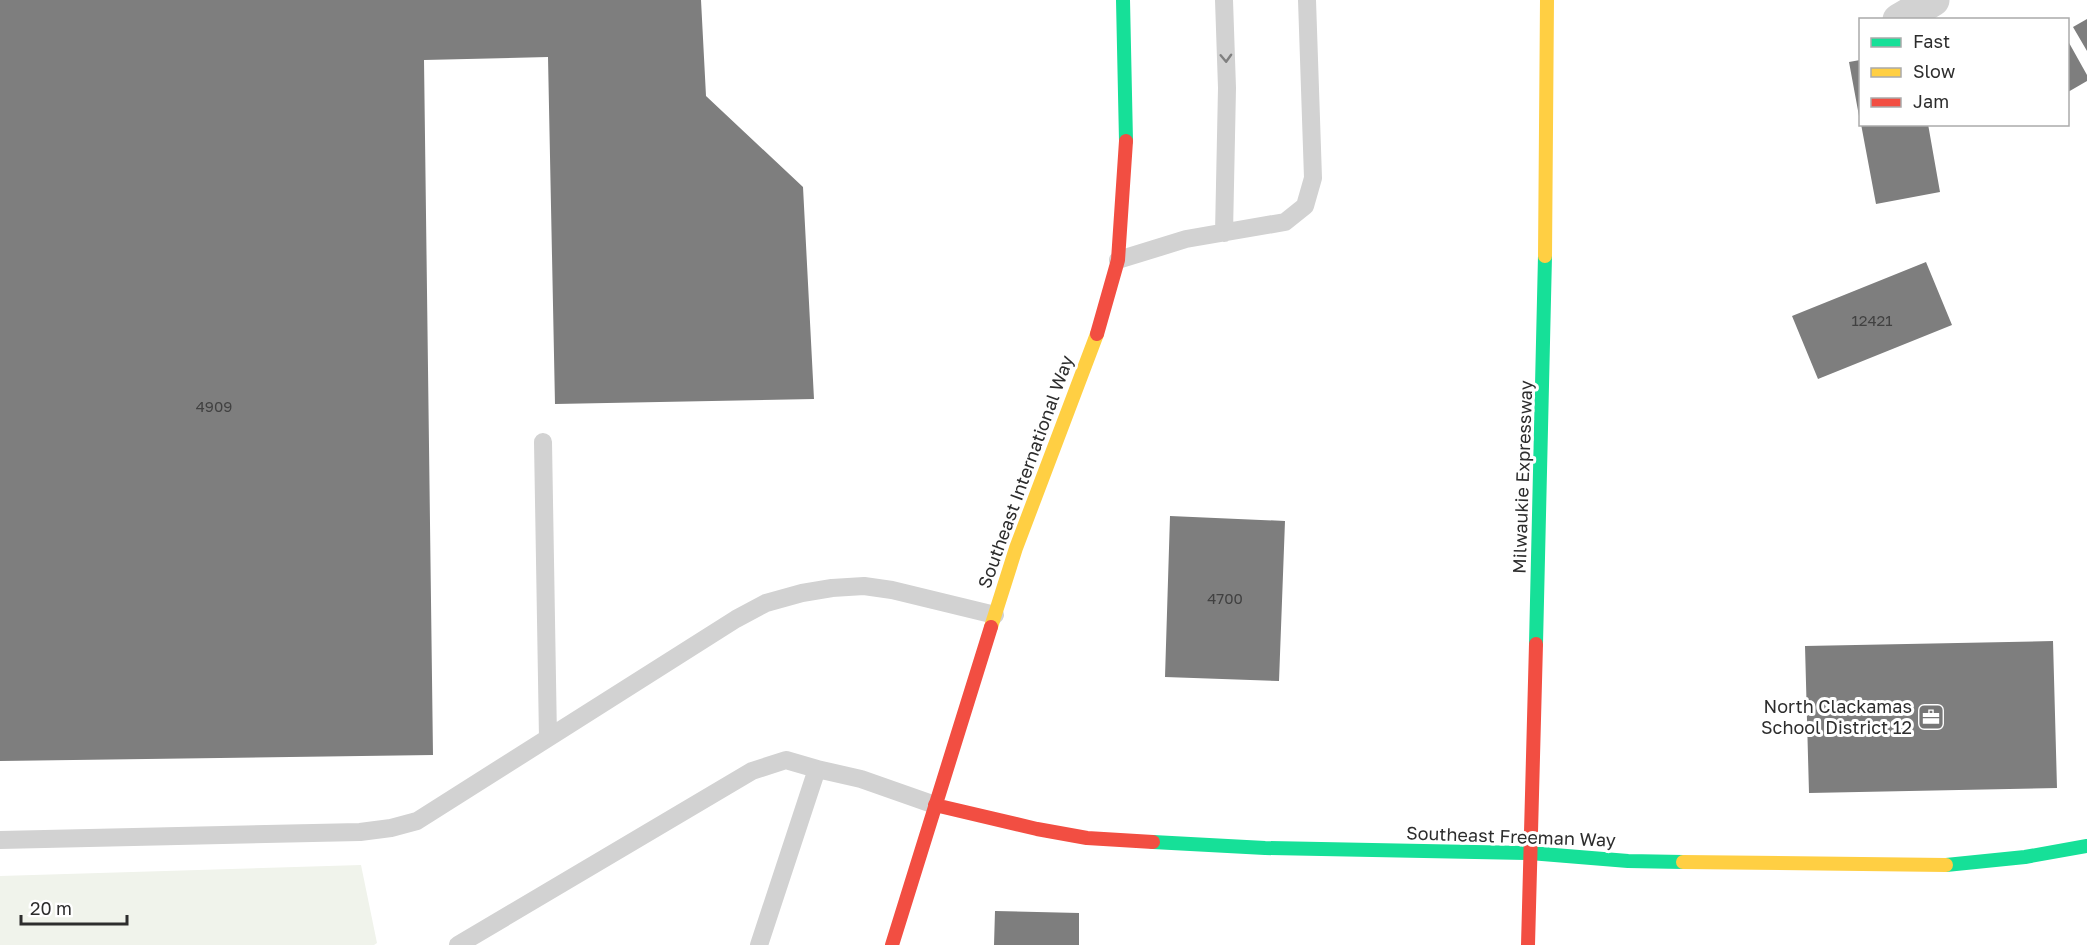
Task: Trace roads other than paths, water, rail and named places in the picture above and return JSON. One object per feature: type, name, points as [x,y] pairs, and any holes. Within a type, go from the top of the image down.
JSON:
[{"type":"main road","name":"Southeast International Way","points":[[892,945],[994,615],[1023,529],[1102,320],[1118,260],[1126,158],[1123,0]]},
{"type":"main road","name":"Milwaukie Expressway","points":[[1528,945],[1545,328],[1548,3]]},
{"type":"main road","name":"Southeast Freeman Way","points":[[935,805],[1037,829],[1087,838],[1265,848],[1530,853],[1628,861],[1959,865],[2087,846]]},
{"type":"street","points":[[1902,18],[1933,0]]},
{"type":"lane","points":[[1224,0],[1227,88],[1224,233]]},
{"type":"lane","points":[[1118,260],[1186,239],[1285,222],[1305,206],[1313,178],[1307,0]]},
{"type":"lane","points":[[543,442],[548,738]]},
{"type":"lane","points":[[0,840],[360,832],[391,828],[417,821],[736,619],[766,603],[812,591],[864,586],[892,590],[994,615]]},
{"type":"lane","points":[[458,945],[752,771],[786,760],[861,779],[935,805]]},
{"type":"lane","points":[[759,945],[817,769]]},
{"type":"place","name":"North Clackamas School District 12","points":[[1931,717]]}]
